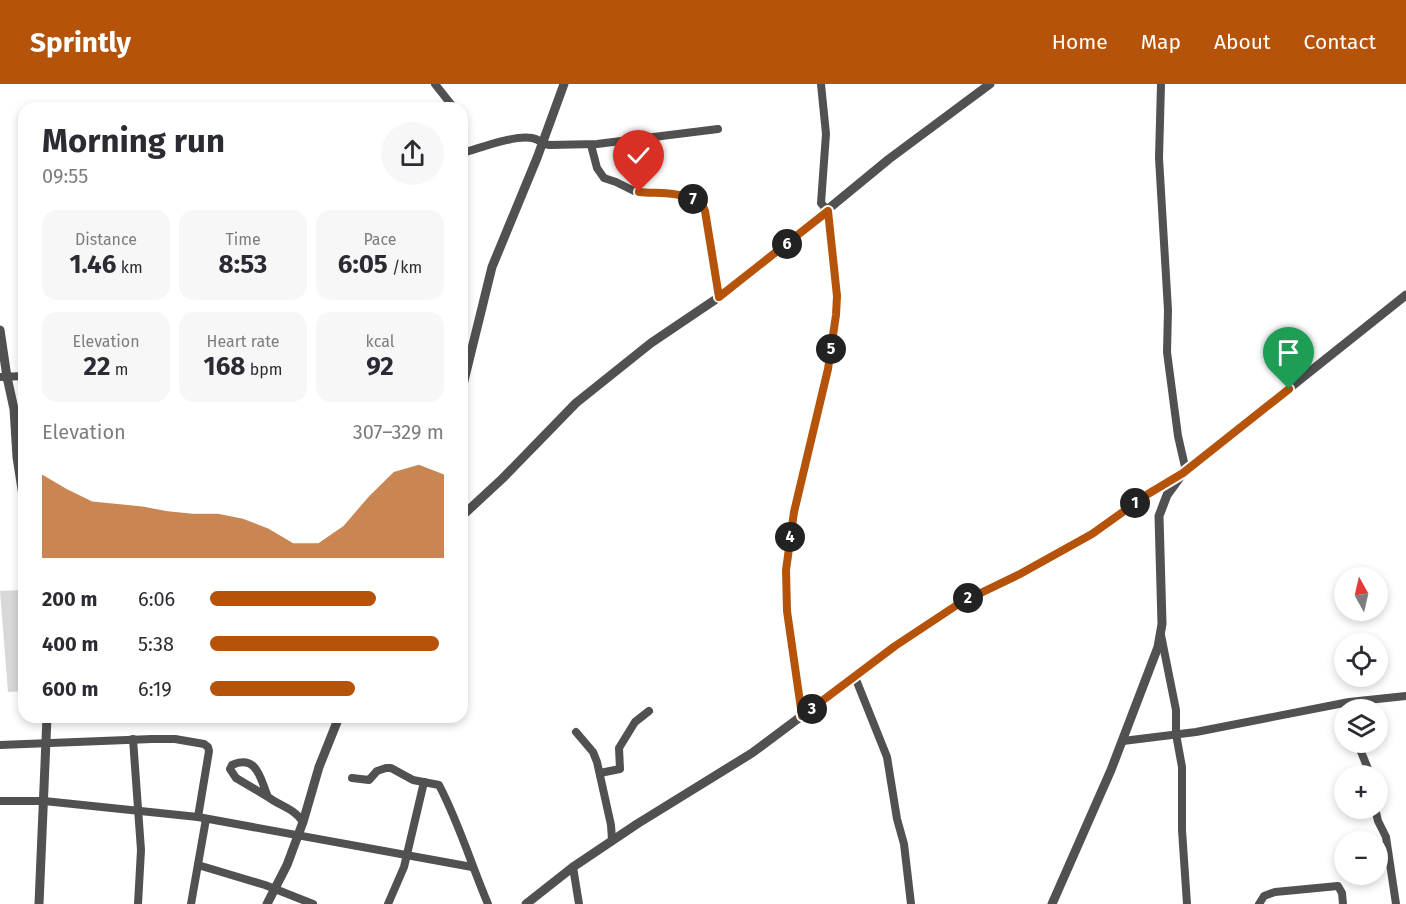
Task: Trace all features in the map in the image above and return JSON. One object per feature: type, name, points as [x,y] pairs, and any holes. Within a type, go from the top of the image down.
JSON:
[{"type":"street","points":[[435,84],[449,102]]},
{"type":"street","points":[[468,365],[492,267],[564,84]]},
{"type":"street","points":[[802,716],[787,611],[786,570],[794,512],[828,369],[837,296],[828,211],[821,203],[826,135],[821,84]]},
{"type":"street","points":[[468,510],[568,409],[640,351],[719,297],[828,211],[889,159],[990,84]]},
{"type":"street","points":[[1161,84],[1159,158],[1168,310],[1167,351],[1185,472],[1167,495],[1160,516],[1161,633],[1176,710],[1176,734],[1182,767],[1182,830],[1187,904]]},
{"type":"street","points":[[468,152],[523,138],[534,138],[542,144],[591,145],[718,129]]},
{"type":"street","points":[[591,145],[597,168],[604,178],[634,192],[666,193],[691,198],[702,204],[719,297]]},
{"type":"street","points":[[526,904],[612,840],[733,766],[895,646],[960,603],[1020,574],[1092,534],[1148,494],[1185,472],[1406,295]]},
{"type":"street","points":[[0,330],[3,377],[14,409],[18,463]]},
{"type":"street","points":[[3,377],[18,376]]},
{"type":"street","points":[[1052,904],[1080,846],[1149,673],[1161,633]]},
{"type":"street","points":[[855,677],[887,757],[897,819],[904,844],[911,904]]},
{"type":"street","points":[[1388,699],[1406,696]]},
{"type":"street","points":[[1122,741],[1196,732],[1334,709]]},
{"type":"street","points":[[600,773],[620,769],[620,748],[635,722],[649,711]]},
{"type":"street","points":[[39,904],[47,723]]},
{"type":"street","points":[[267,904],[287,865],[303,822],[319,767],[337,723]]},
{"type":"street","points":[[576,732],[593,752],[600,773],[612,840]]},
{"type":"street","points":[[0,745],[175,739],[204,744],[208,747],[198,865],[191,904]]},
{"type":"street","points":[[133,740],[141,850],[138,904]]},
{"type":"street","points":[[268,797],[259,771],[243,763],[232,765],[230,769],[236,778],[277,804],[292,810],[303,822]]},
{"type":"street","points":[[352,778],[369,780],[377,771],[391,768],[407,778],[436,783],[467,847],[472,867],[488,904]]},
{"type":"street","points":[[388,904],[407,855],[424,782]]},
{"type":"street","points":[[0,801],[44,801],[202,818],[472,867]]},
{"type":"street","points":[[1378,819],[1386,837],[1396,904]]},
{"type":"street","points":[[198,865],[313,904]]},
{"type":"street","points":[[573,867],[579,904]]},
{"type":"street","points":[[1259,904],[1264,896],[1275,892],[1338,886],[1342,893],[1343,904]]},
{"type":"shaded area","points":[[18,590],[18,691],[8,692],[0,591]]},
{"type":"route","points":[[639,192],[666,193],[691,198],[702,204],[719,297],[828,211],[837,296],[836,315],[828,369],[794,512],[786,570],[787,611],[802,716],[895,646],[960,603],[1020,574],[1108,524],[1160,485],[1183,473],[1289,389]]}]
